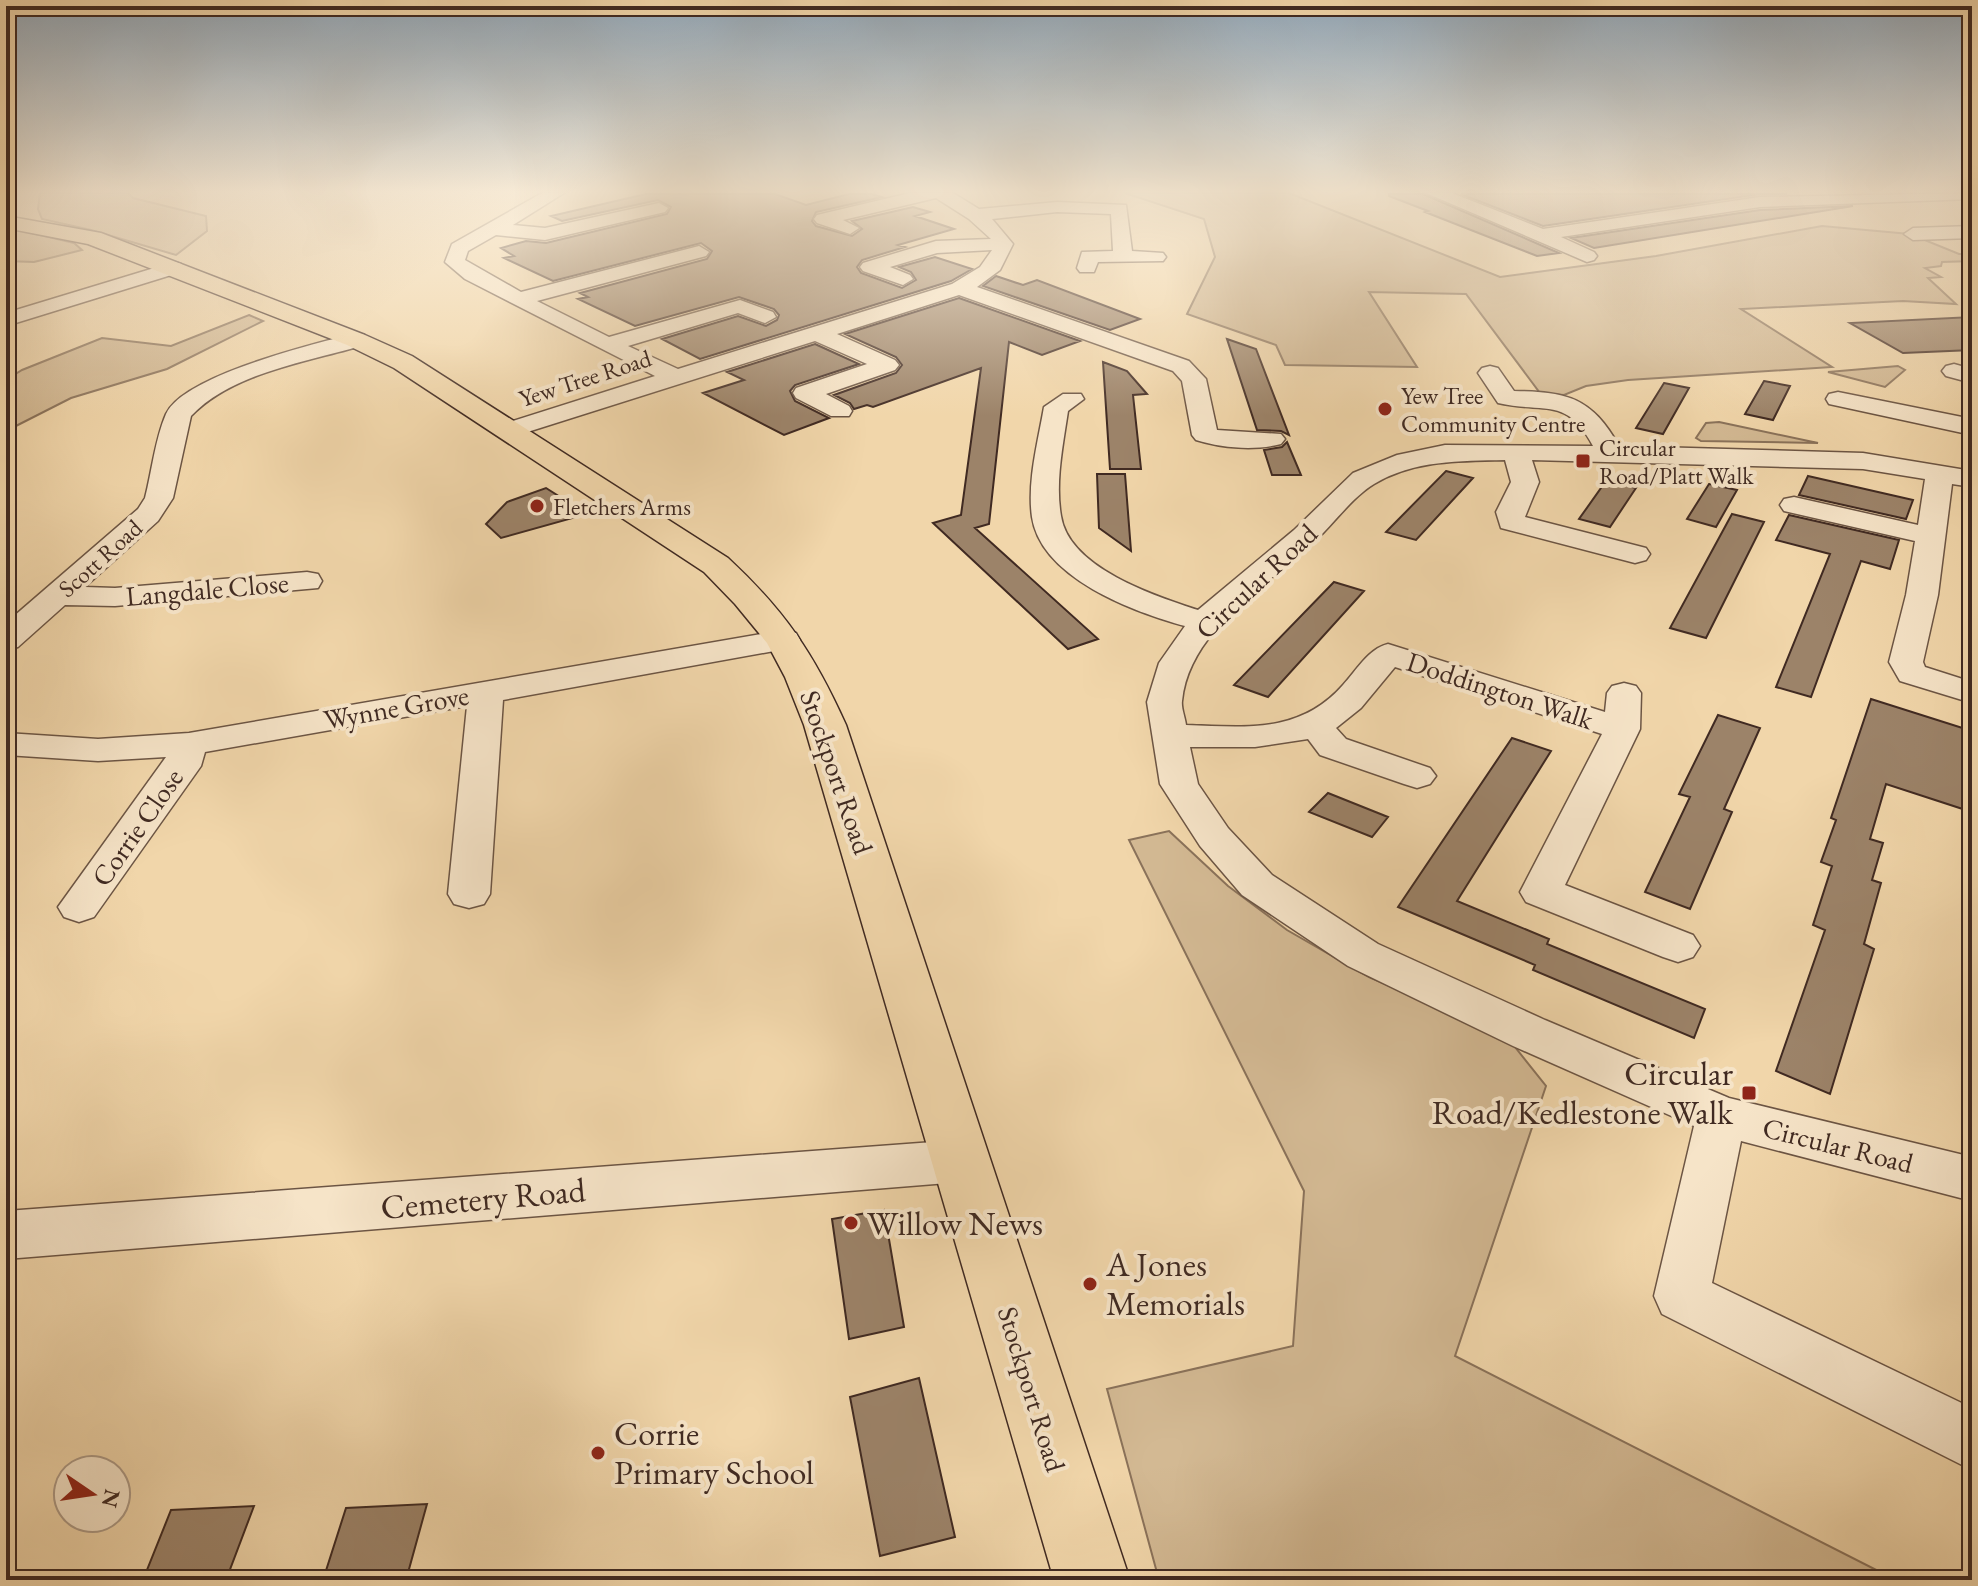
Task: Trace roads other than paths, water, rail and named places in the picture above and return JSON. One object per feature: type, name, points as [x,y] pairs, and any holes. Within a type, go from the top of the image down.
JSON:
[{"type":"highway","name":"Stockport Road","points":[[174,268],[356,340],[403,362],[716,565],[748,596],[784,640],[805,677],[825,725],[1092,1580]]},
{"type":"street","name":"Yew Tree Road","points":[[464,267],[607,345],[676,377]]},
{"type":"street","points":[[519,299],[655,267]]},
{"type":"street","points":[[870,267],[903,279]]},
{"type":"street","name":"Yew Tree Road","points":[[509,430],[959,288],[994,267]]},
{"type":"street","points":[[6,320],[174,268]]},
{"type":"street","points":[[959,288],[998,299],[1181,366],[1194,379],[1205,435],[1220,439],[1272,439]]},
{"type":"street","points":[[607,345],[740,306],[765,317]]},
{"type":"street","points":[[817,333],[887,365],[805,393],[840,411]]},
{"type":"street","name":"Scott Road","points":[[6,640],[148,515],[159,498],[179,414],[185,406],[213,387],[238,377],[356,340]]},
{"type":"street","points":[[1490,373],[1507,398],[1563,400],[1575,406],[1587,417],[1610,453]]},
{"type":"street","points":[[1072,399],[1056,407],[1046,478],[1048,528],[1058,544],[1099,581],[1139,600],[1204,622]]},
{"type":"street","points":[[1838,399],[1972,427]]},
{"type":"street","points":[[1516,452],[1525,482],[1510,512],[1511,522],[1636,553]]},
{"type":"street","name":"Circular Road","points":[[1956,475],[1863,461],[1610,453],[1445,453],[1406,461],[1363,479],[1304,536],[1204,622],[1176,663],[1164,702],[1179,784],[1214,837],[1257,885],[1363,955],[1529,1033],[1721,1116],[1972,1179]]},
{"type":"street","points":[[1956,475],[1930,536],[1922,595],[1906,662],[1912,674],[1972,693]]},
{"type":"street","points":[[1794,505],[1930,536]]},
{"type":"street","name":"Langdale Close","points":[[59,595],[115,597],[307,581]]},
{"type":"street","name":"Wynne Grove","points":[[6,744],[96,752],[189,744],[784,640]]},
{"type":"street","name":"Doddington Walk","points":[[1170,735],[1262,737],[1315,725],[1334,714],[1388,654],[1623,711],[1541,892],[1678,946]]},
{"type":"street","points":[[469,894],[486,691]]},
{"type":"street","points":[[1315,725],[1333,747],[1417,776]]},
{"type":"street","name":"Corrie Close","points":[[79,907],[182,766],[189,744]]},
{"type":"street","points":[[1721,1116],[1682,1296],[1972,1440]]},
{"type":"street","name":"Cemetery Road","points":[[6,1235],[960,1161]]},
{"type":"place","name":"Yew Tree Community Centre","points":[[1385,409]]},
{"type":"place","name":"Circular Road/Platt Walk","points":[[1583,461]]},
{"type":"place","name":"Fletchers Arms","points":[[537,506]]},
{"type":"place","name":"Circular Road/Kedlestone Walk","points":[[1749,1093]]},
{"type":"place","name":"Willow News","points":[[851,1223]]},
{"type":"place","name":"A Jones Memorials","points":[[1090,1284]]},
{"type":"place","name":"Corrie Primary School","points":[[598,1453]]}]
